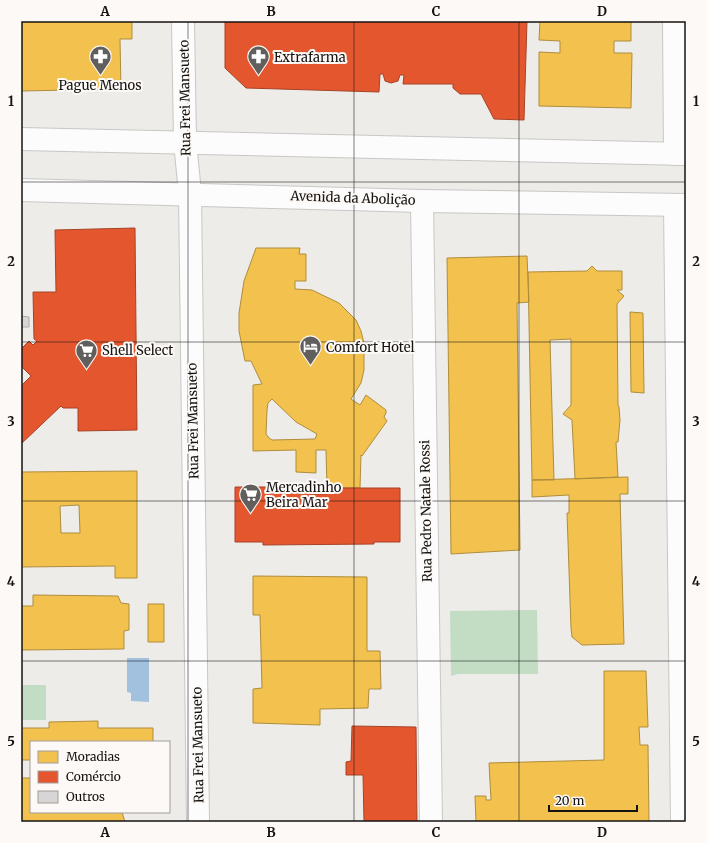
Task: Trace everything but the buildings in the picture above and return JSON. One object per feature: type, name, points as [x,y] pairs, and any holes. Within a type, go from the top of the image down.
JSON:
[{"type":"street","name":"Rua Frei Mansueto","points":[[184,21],[185,142],[190,193],[198,822]]},
{"type":"street","points":[[21,139],[680,154],[674,21]]},
{"type":"street","name":"Avenida da Abolição","points":[[21,190],[190,193],[422,201],[681,205]]},
{"type":"street","name":"Rua Pedro Natale Rossi","points":[[422,201],[431,822]]},
{"type":"street","points":[[681,205],[684,698],[682,822]]},
{"type":"green space","points":[[537,610],[538,674],[458,674],[451,676],[450,611]]},
{"type":"green space","points":[[21,685],[46,685],[46,720],[21,720]]},
{"type":"water","points":[[127,658],[149,658],[149,702],[131,701],[131,693],[127,692]]},
{"type":"place","name":"Pague Menos","points":[[100,76]]},
{"type":"place","name":"Extrafarma","points":[[258,76]]},
{"type":"place","name":"Comfort Hotel","points":[[310,366]]},
{"type":"place","name":"Shell Select","points":[[86,370]]},
{"type":"place","name":"Mercadinho Beira Mar","points":[[251,514]]}]
